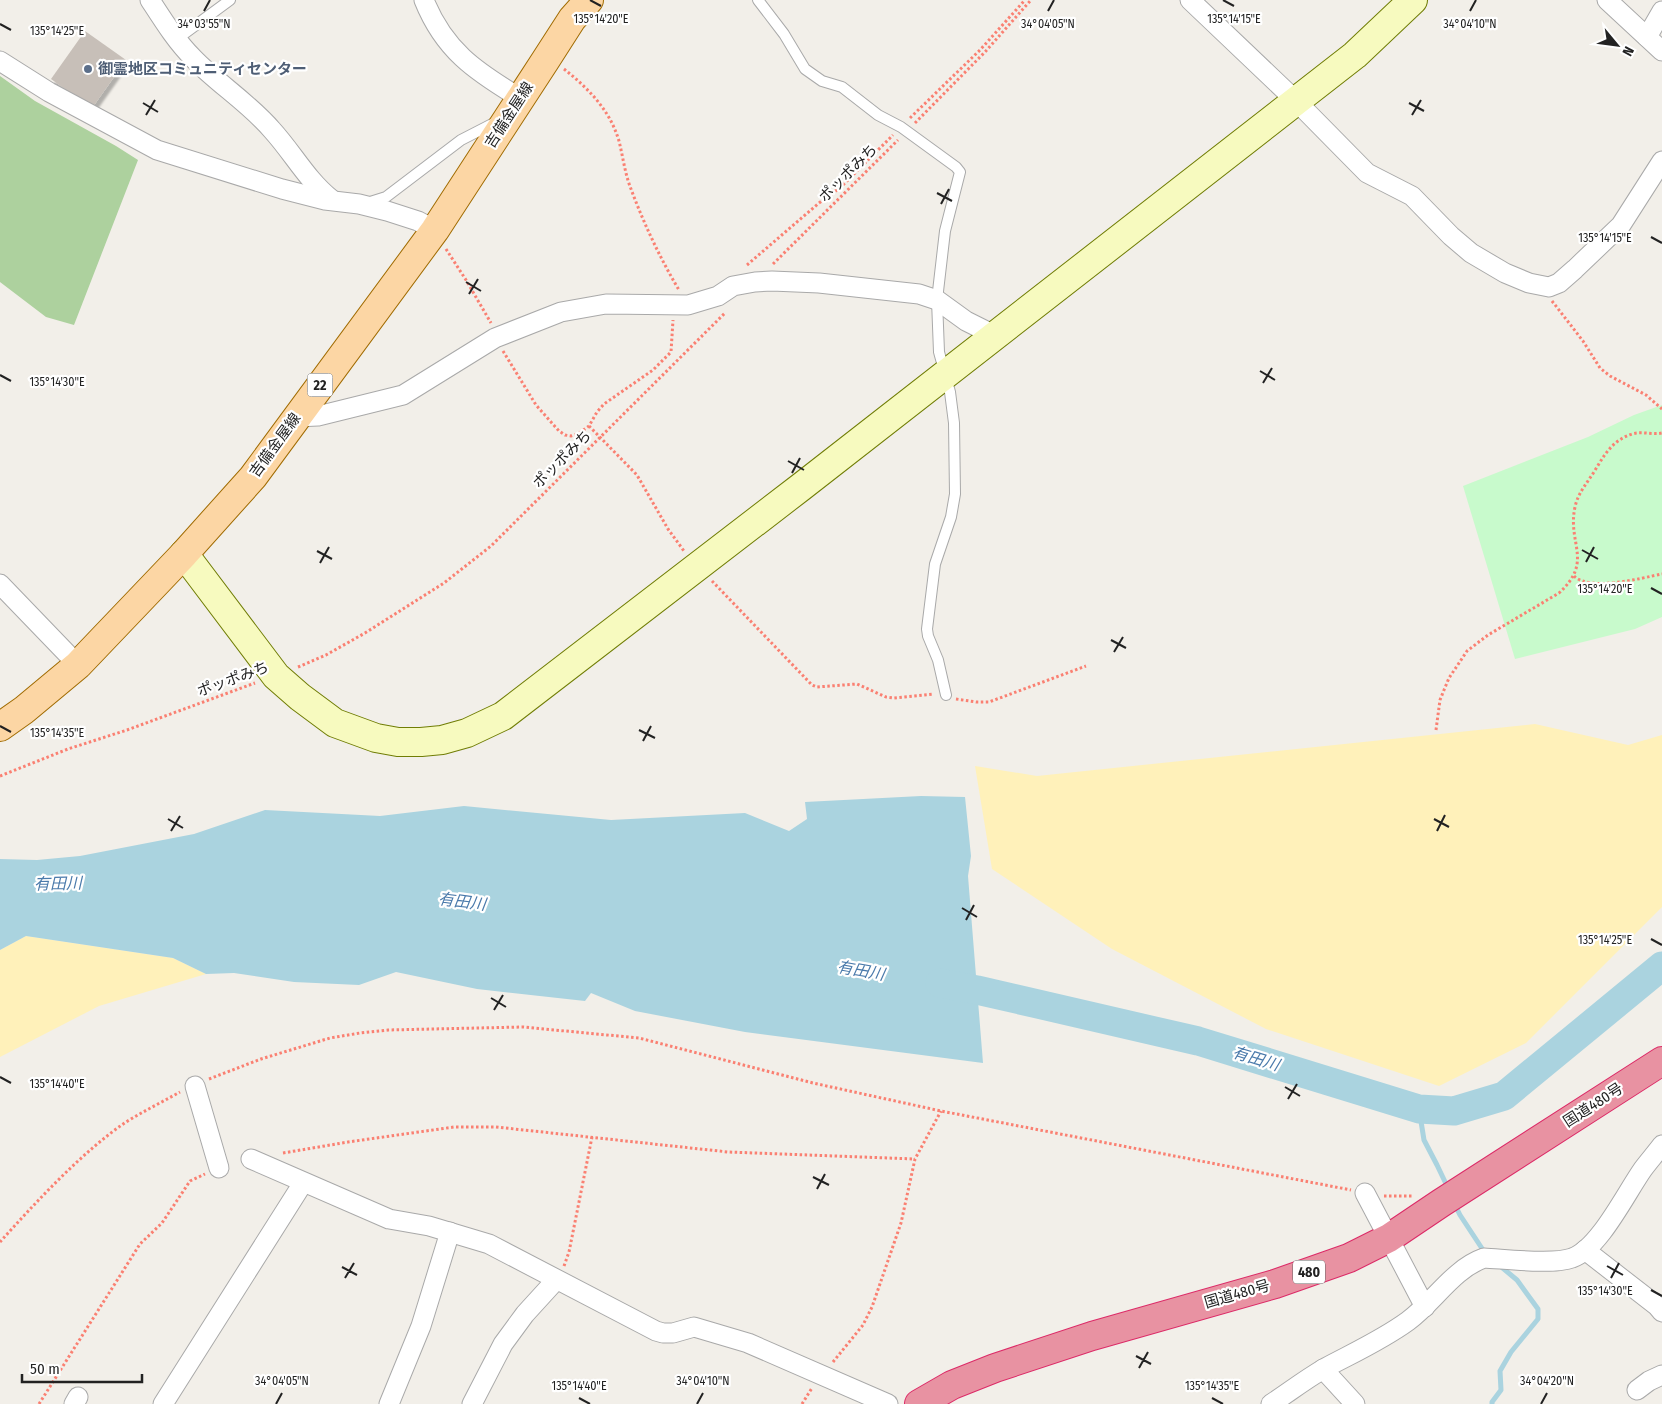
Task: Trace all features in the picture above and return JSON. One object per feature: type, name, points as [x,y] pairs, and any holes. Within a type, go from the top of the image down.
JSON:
[{"type":"highway","name":"国道480号","points":[[919,1404],[952,1385],[995,1368],[1092,1336],[1275,1284],[1349,1258],[1388,1238],[1662,1061]]},
{"type":"main road","name":"吉備金屋線","points":[[0,727],[78,666],[184,554],[252,477],[434,232],[572,19],[589,0]]},
{"type":"street","points":[[150,0],[177,39],[194,59],[267,124],[292,154],[313,184],[332,200]]},
{"type":"street","points":[[424,0],[435,24],[450,46],[463,60],[516,104]]},
{"type":"street","points":[[1190,0],[1295,100],[1362,169],[1412,196],[1451,236],[1471,252],[1505,273],[1529,283],[1548,287],[1559,283],[1621,225],[1662,161]]},
{"type":"street","points":[[184,554],[276,676],[300,698],[335,723],[376,738],[398,742],[421,742],[442,740],[467,732],[503,716],[996,336],[1355,54],[1413,0]]},
{"type":"street","points":[[1607,0],[1662,51]]},
{"type":"street","points":[[1647,37],[1662,11]]},
{"type":"street","points":[[0,61],[48,92],[157,150],[282,190],[359,204],[418,221],[434,232]]},
{"type":"street","points":[[296,417],[318,416],[403,395],[495,338],[562,312],[606,304],[680,305],[702,302],[718,296],[733,286],[772,280],[918,294],[937,300],[966,321],[996,336]]},
{"type":"street","points":[[0,584],[78,666]]},
{"type":"street","points":[[195,1086],[219,1168]]},
{"type":"street","points":[[1271,1404],[1323,1369],[1371,1345],[1408,1322],[1445,1285],[1473,1262],[1484,1258],[1558,1261],[1571,1259],[1585,1250],[1614,1214],[1662,1145]]},
{"type":"street","points":[[251,1159],[389,1219],[429,1226],[489,1244],[556,1280],[663,1333],[694,1327],[748,1343],[888,1404]]},
{"type":"street","points":[[163,1404],[303,1183]]},
{"type":"street","points":[[1365,1193],[1425,1307]]},
{"type":"street","points":[[389,1404],[421,1326],[450,1232]]},
{"type":"street","points":[[1585,1250],[1662,1312]]},
{"type":"street","points":[[472,1404],[503,1344],[525,1314],[556,1280]]},
{"type":"street","points":[[1323,1369],[1355,1404]]},
{"type":"street","points":[[1637,1390],[1662,1375]]},
{"type":"lane","points":[[177,39],[230,0]]},
{"type":"lane","points":[[758,0],[784,34],[805,69],[822,81],[842,87],[878,115],[904,129],[956,167],[960,172],[945,231],[937,300],[939,352],[946,374],[954,423],[955,494],[951,517],[936,564],[927,629],[938,660],[946,695]]},
{"type":"lane","points":[[359,204],[375,202],[386,198],[461,140],[496,122],[516,104]]},
{"type":"path","points":[[733,286],[740,273],[752,260],[819,203],[841,187],[904,129],[1025,0]]},
{"type":"path","name":"ポッポみち","points":[[755,282],[904,129],[985,52],[1032,0]]},
{"type":"path","points":[[434,232],[491,321],[495,338],[536,405],[559,431],[566,435],[578,434],[589,426],[604,404],[653,370],[671,352],[672,326],[676,311],[683,299],[667,270],[631,189],[618,138],[607,113],[590,92],[548,56]]},
{"type":"path","points":[[1548,287],[1550,298],[1583,341],[1600,368],[1610,376],[1646,395],[1662,408]]},
{"type":"path","name":"ポッポみち","points":[[0,776],[68,749],[127,730],[276,676],[334,651],[373,628],[451,578],[491,546],[726,311]]},
{"type":"path","points":[[589,426],[636,475],[668,529],[698,567],[812,685],[817,687],[857,684],[894,698],[937,694],[976,702],[989,702],[1086,666]]},
{"type":"path","points":[[1436,730],[1440,700],[1449,678],[1467,652],[1488,635],[1559,593],[1574,576],[1578,567],[1574,533],[1574,508],[1585,484],[1614,443],[1632,434],[1641,432],[1662,433]]},
{"type":"path","points":[[1574,576],[1579,580],[1596,583],[1622,581],[1662,574]]},
{"type":"path","points":[[0,1242],[57,1182],[109,1135],[149,1109],[195,1086],[261,1059],[330,1038],[388,1030],[523,1027],[640,1038],[813,1083],[941,1111],[1365,1193],[1414,1196]]},
{"type":"path","points":[[802,1404],[819,1375],[846,1348],[863,1325],[872,1307],[901,1223],[915,1159],[941,1111]]},
{"type":"path","points":[[556,1280],[569,1252],[592,1137]]},
{"type":"path","points":[[728,1152],[915,1159]]},
{"type":"green space","points":[[0,76],[35,101],[138,160],[74,325],[46,317],[0,282]]},
{"type":"green space","points":[[1662,405],[1662,617],[1635,629],[1515,659],[1463,486],[1588,437],[1634,415]]},
{"type":"sand","points":[[1535,724],[1628,745],[1662,735],[1662,907],[1526,1043],[1439,1086],[1266,1029],[1112,949],[992,869],[975,766],[1037,776]]},
{"type":"sand","points":[[26,936],[173,958],[206,974],[99,1006],[0,1057],[0,950]]},
{"type":"water","points":[[921,796],[965,797],[971,856],[968,876],[983,1063],[745,1032],[635,1011],[591,993],[585,1001],[477,989],[396,972],[359,985],[294,982],[234,973],[206,974],[173,958],[26,936],[0,950],[0,859],[37,860],[80,856],[194,834],[265,810],[380,816],[464,806],[611,820],[745,813],[789,831],[807,819],[805,802]]},
{"type":"building","name":"御霊地区コミュニティセンター","points":[[85,31],[126,60],[92,108],[51,79]]},
{"type":"waterway","name":"有田川","points":[[940,983],[1198,1041],[1419,1109],[1454,1111],[1504,1096],[1662,966]]},
{"type":"waterway","points":[[1419,1109],[1424,1140],[1448,1188]]},
{"type":"waterway","points":[[1454,1203],[1485,1253]]},
{"type":"waterway","points":[[1492,1404],[1501,1390],[1500,1371],[1511,1352],[1538,1319],[1538,1309],[1517,1280],[1499,1265]]},
{"type":"place","name":"御霊地区コミュニティセンター","points":[[88,69]]}]
